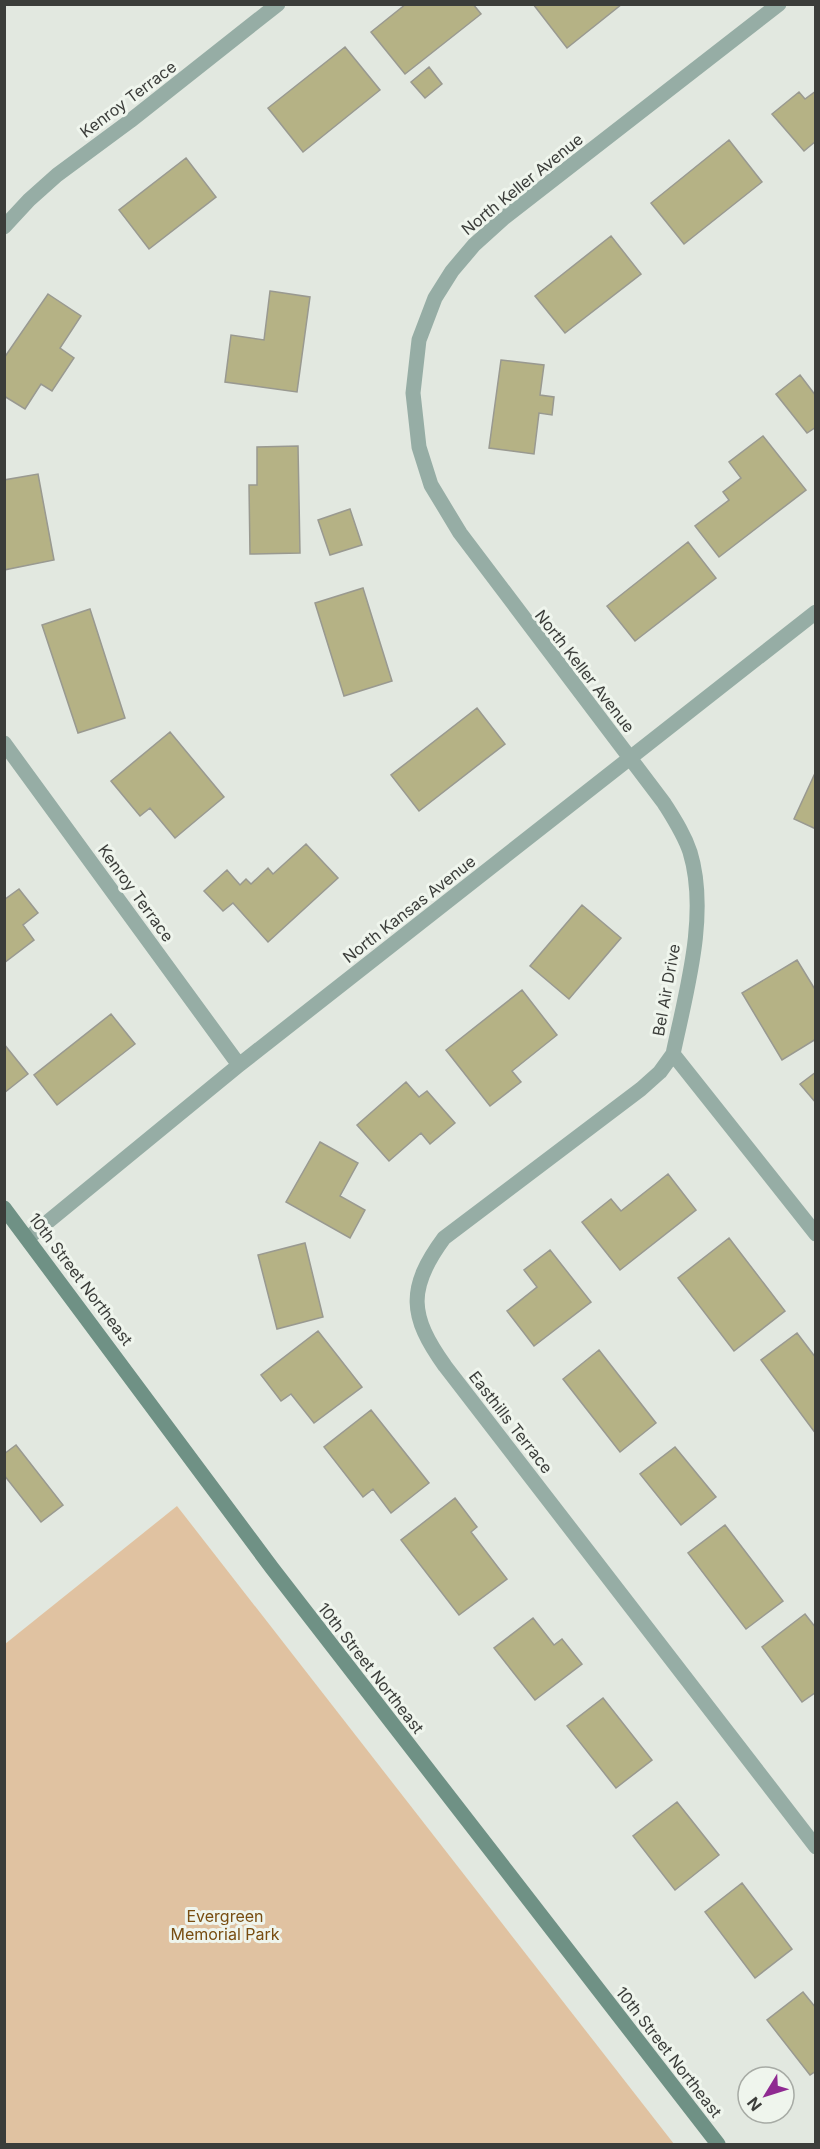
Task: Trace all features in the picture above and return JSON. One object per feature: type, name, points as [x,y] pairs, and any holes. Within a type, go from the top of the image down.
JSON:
[{"type":"main road","name":"10th Street Northeast","points":[[4,1208],[272,1568],[718,2145]]},
{"type":"street","name":"Kenroy Terrace","points":[[4,227],[57,175],[130,121],[278,4]]},
{"type":"street","name":"North Keller Avenue","points":[[630,758],[460,533],[431,485],[419,447],[413,393],[418,340],[435,298],[452,271],[474,245],[505,217],[779,4]]},
{"type":"street","name":"North Kansas Avenue","points":[[28,1238],[239,1065],[816,612]]},
{"type":"street","name":"Kenroy Terrace","points":[[4,743],[239,1065]]},
{"type":"street","name":"Bel Air Drive","points":[[630,758],[664,803],[684,836],[696,879],[696,913],[691,966],[673,1054],[816,1234]]},
{"type":"street","name":"Easthills Terrace","points":[[673,1054],[660,1072],[641,1089],[444,1238],[425,1268],[419,1283],[418,1311],[430,1345],[445,1366],[816,1847]]},
{"type":"green space","name":"Evergreen Memorial Park","points":[[177,1506],[674,2144],[5,2144],[5,1644]]},
{"type":"building","points":[[406,4],[473,4],[481,14],[405,74],[371,32]]},
{"type":"building","points":[[533,4],[622,4],[567,48]]},
{"type":"building","points":[[345,47],[380,90],[303,152],[268,108]]},
{"type":"building","points":[[429,67],[442,84],[425,98],[411,82]]},
{"type":"building","points":[[816,91],[816,141],[804,151],[772,114],[799,92],[805,99]]},
{"type":"building","points":[[729,140],[762,182],[684,244],[651,203]]},
{"type":"building","points":[[186,158],[216,197],[149,249],[119,210]]},
{"type":"building","points":[[611,236],[641,274],[565,333],[535,296]]},
{"type":"building","points":[[270,291],[310,297],[297,392],[225,382],[231,335],[264,340]]},
{"type":"building","points":[[48,294],[81,316],[60,348],[74,358],[52,391],[41,384],[25,409],[4,396],[4,358]]},
{"type":"building","points":[[501,360],[544,365],[540,395],[554,397],[552,415],[539,413],[534,454],[489,448]]},
{"type":"building","points":[[800,375],[816,396],[816,427],[807,433],[776,394]]},
{"type":"building","points":[[763,436],[806,490],[719,557],[695,526],[729,500],[723,492],[741,478],[729,462]]},
{"type":"building","points":[[298,446],[300,553],[250,554],[249,485],[257,485],[257,447]]},
{"type":"building","points":[[38,474],[54,560],[4,570],[4,480]]},
{"type":"building","points":[[350,509],[362,545],[330,555],[318,520]]},
{"type":"building","points":[[688,542],[716,578],[635,641],[607,606]]},
{"type":"building","points":[[363,588],[392,681],[344,696],[315,603]]},
{"type":"building","points":[[90,609],[125,718],[78,733],[42,625]]},
{"type":"building","points":[[477,708],[505,744],[419,811],[391,775]]},
{"type":"building","points":[[170,732],[224,797],[175,838],[150,808],[140,816],[111,781]]},
{"type":"building","points":[[816,771],[816,829],[794,819]]},
{"type":"building","points":[[306,844],[338,878],[268,942],[233,903],[223,911],[204,891],[227,870],[240,885],[246,879],[251,884],[268,868],[273,874]]},
{"type":"building","points":[[19,889],[38,913],[23,925],[34,940],[4,963],[4,900]]},
{"type":"building","points":[[582,905],[621,938],[569,999],[530,966]]},
{"type":"building","points":[[797,960],[816,991],[816,1039],[782,1060],[742,993]]},
{"type":"building","points":[[522,990],[557,1035],[512,1071],[521,1082],[490,1106],[446,1050]]},
{"type":"building","points":[[111,1014],[135,1044],[57,1105],[34,1075]]},
{"type":"building","points":[[4,1044],[28,1074],[4,1093]]},
{"type":"building","points":[[816,1072],[816,1103],[800,1084]]},
{"type":"building","points":[[406,1082],[419,1097],[427,1091],[455,1123],[430,1144],[421,1133],[389,1161],[357,1125]]},
{"type":"building","points":[[320,1142],[358,1163],[340,1196],[365,1210],[350,1238],[286,1202]]},
{"type":"building","points":[[668,1174],[696,1210],[620,1270],[582,1222],[611,1199],[621,1211]]},
{"type":"building","points":[[729,1238],[785,1311],[734,1351],[678,1278]]},
{"type":"building","points":[[305,1243],[323,1317],[277,1329],[258,1255]]},
{"type":"building","points":[[550,1250],[591,1302],[534,1346],[507,1311],[537,1287],[524,1270]]},
{"type":"building","points":[[318,1331],[362,1387],[314,1423],[291,1394],[281,1401],[261,1375]]},
{"type":"building","points":[[797,1333],[816,1358],[816,1434],[761,1360]]},
{"type":"building","points":[[599,1350],[656,1423],[620,1452],[563,1379]]},
{"type":"building","points":[[371,1410],[429,1483],[391,1513],[373,1489],[363,1497],[324,1447]]},
{"type":"building","points":[[16,1445],[63,1505],[41,1522],[4,1475],[4,1454]]},
{"type":"building","points":[[675,1447],[716,1497],[681,1525],[640,1474]]},
{"type":"building","points":[[455,1498],[477,1527],[471,1532],[507,1579],[459,1615],[401,1540]]},
{"type":"building","points":[[725,1525],[783,1601],[746,1629],[688,1553]]},
{"type":"building","points":[[805,1614],[816,1628],[816,1692],[802,1702],[762,1647]]},
{"type":"building","points":[[533,1618],[554,1645],[562,1639],[582,1664],[535,1700],[494,1648]]},
{"type":"building","points":[[603,1698],[652,1760],[616,1788],[567,1726]]},
{"type":"building","points":[[677,1802],[719,1855],[675,1890],[633,1836]]},
{"type":"building","points":[[742,1883],[792,1949],[755,1978],[705,1912]]},
{"type":"building","points":[[803,1992],[816,2008],[816,2071],[810,2075],[767,2020]]}]
